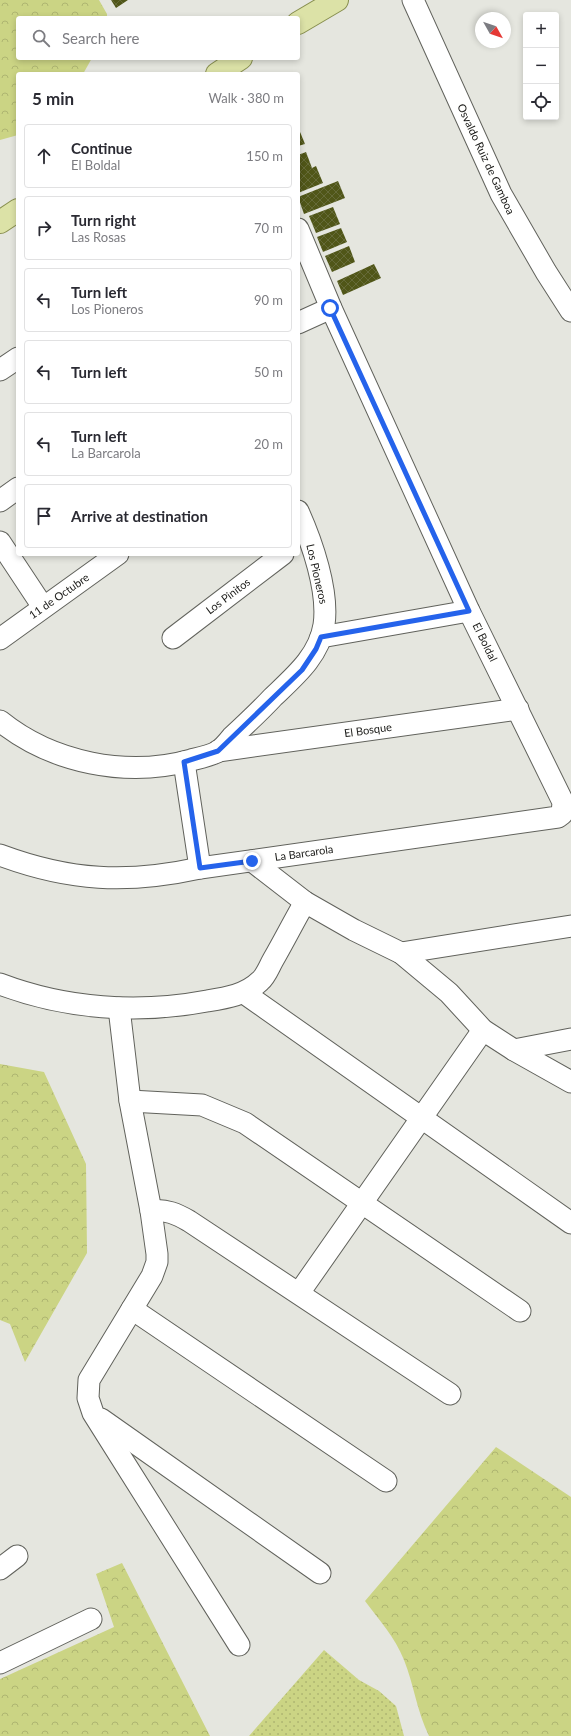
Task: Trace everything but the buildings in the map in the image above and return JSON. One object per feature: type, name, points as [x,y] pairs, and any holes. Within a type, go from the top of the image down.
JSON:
[{"type":"main road","points":[[300,22],[337,0]]},
{"type":"main road","points":[[0,222],[16,211]]},
{"type":"street","name":"Osvaldo Ruiz de Gamboa","points":[[413,0],[501,194],[546,272],[571,311]]},
{"type":"street","name":"El Boldal","points":[[300,234],[330,308],[469,611],[563,802],[562,814]]},
{"type":"street","points":[[300,322],[330,308]]},
{"type":"street","points":[[0,370],[16,359]]},
{"type":"street","points":[[0,501],[16,489]]},
{"type":"street","name":"Los Pioneros","points":[[0,721],[38,745],[74,759],[94,763],[132,767],[151,767],[184,762],[218,751],[302,670],[316,649],[321,637],[324,626],[325,603],[303,539],[300,522]]},
{"type":"street","points":[[0,542],[43,607]]},
{"type":"street","name":"11 de Octubre","points":[[0,638],[115,556]]},
{"type":"street","name":"Los Pinitos","points":[[173,638],[280,556]]},
{"type":"street","points":[[321,637],[469,611]]},
{"type":"street","name":"El Bosque","points":[[218,751],[518,709]]},
{"type":"street","points":[[184,762],[200,868]]},
{"type":"street","name":"La Barcarola","points":[[0,855],[48,870],[98,878],[150,877],[200,868],[558,817],[562,814]]},
{"type":"street","points":[[252,861],[305,902],[354,930],[401,953],[449,993],[483,1030],[514,1050],[571,1082]]},
{"type":"street","points":[[0,984],[37,996],[64,1002],[119,1008],[170,1007],[244,993],[261,981],[305,902]]},
{"type":"street","points":[[401,953],[571,926]]},
{"type":"street","points":[[244,993],[571,1223]]},
{"type":"street","points":[[119,1008],[130,1101],[151,1211],[157,1262],[152,1276],[89,1380],[88,1398],[93,1413],[239,1645]]},
{"type":"street","points":[[299,1293],[483,1030]]},
{"type":"street","points":[[514,1050],[571,1039]]},
{"type":"street","points":[[130,1101],[202,1105],[245,1122],[520,1311]]},
{"type":"street","points":[[151,1211],[165,1210],[178,1215],[299,1293],[450,1394]]},
{"type":"street","points":[[132,1309],[386,1481]]},
{"type":"street","points":[[93,1413],[320,1573]]},
{"type":"street","points":[[0,1569],[17,1556]]},
{"type":"street","points":[[0,1663],[91,1619]]},
{"type":"green space","points":[[0,0],[99,0],[107,16],[16,16],[16,60],[91,60],[84,72],[16,72],[16,136],[0,140]]},
{"type":"green space","points":[[0,1064],[44,1072],[86,1164],[87,1253],[25,1362],[10,1324],[0,1320]]},
{"type":"green space","points":[[496,1447],[571,1497],[571,1736],[429,1736],[421,1718],[404,1660],[396,1644],[365,1601]]},
{"type":"green space","points":[[122,1563],[210,1736],[0,1736],[0,1679],[114,1627],[96,1574]]},
{"type":"green space","points":[[324,1650],[359,1680],[379,1691],[396,1706],[404,1736],[249,1736]]},
{"type":"route","points":[[252,861],[200,868],[184,762],[218,751],[302,670],[310,660],[321,637],[469,611],[330,308]]}]
